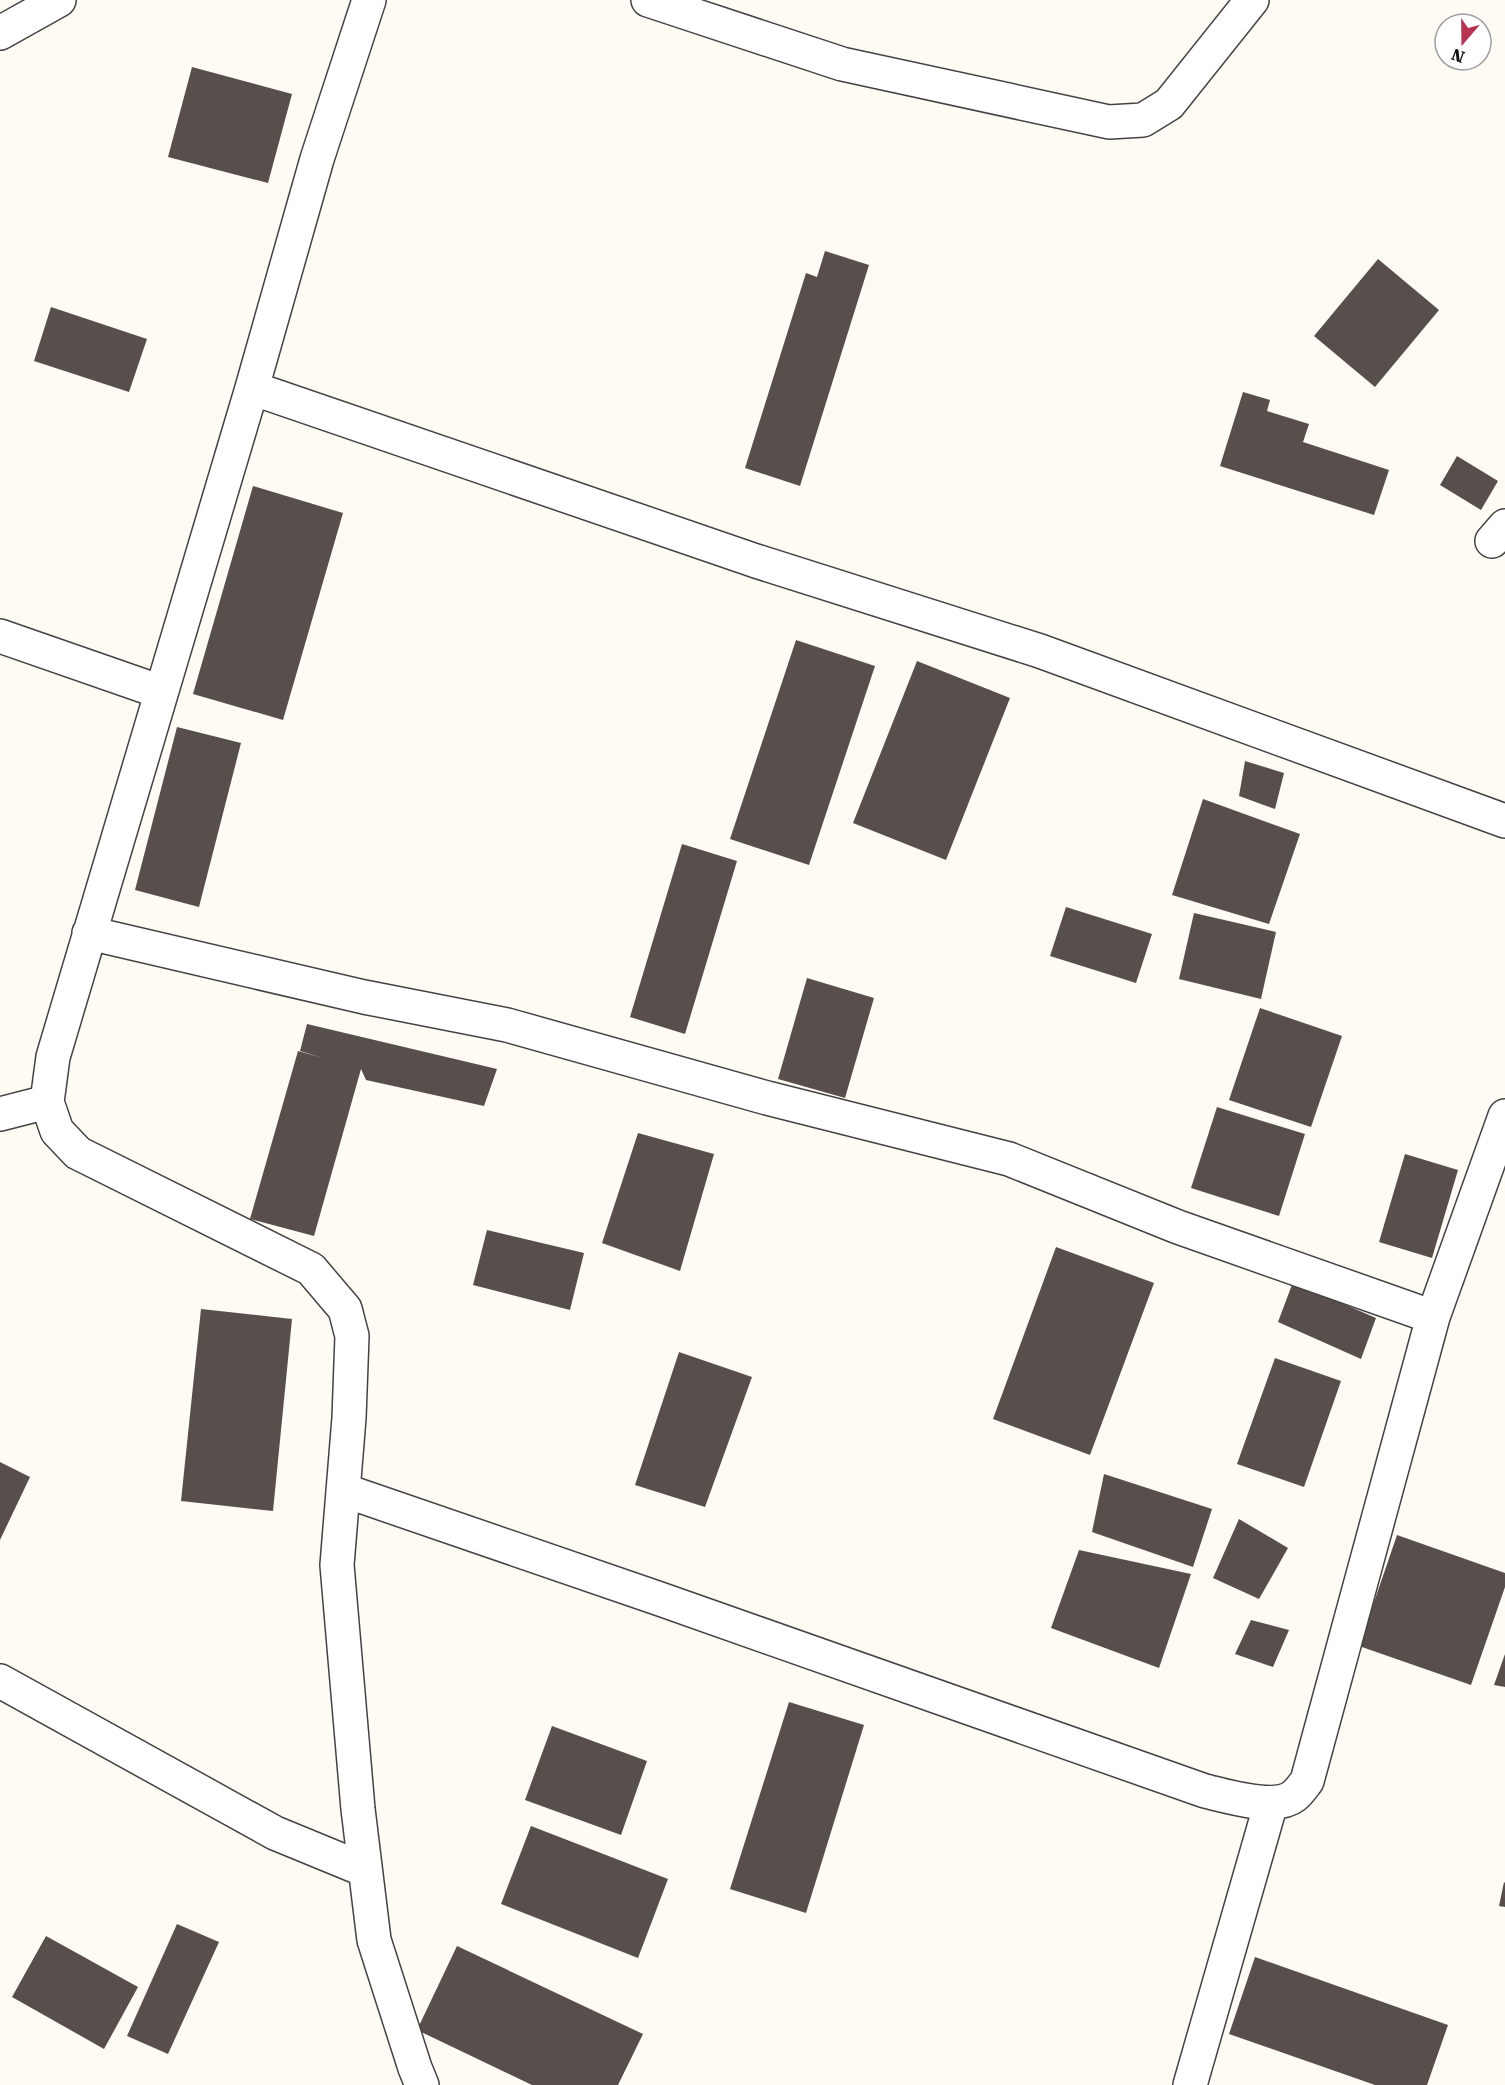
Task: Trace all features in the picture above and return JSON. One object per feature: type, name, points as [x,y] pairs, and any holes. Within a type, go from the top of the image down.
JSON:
[{"type":"street","points":[[0,33],[59,0]]},
{"type":"street","points":[[369,0],[317,159],[252,388],[89,933],[53,1057],[47,1102],[57,1131],[78,1153],[311,1269],[345,1309],[352,1336],[350,1418],[337,1565],[358,1809],[374,1940],[422,2085]]},
{"type":"street","points":[[648,0],[842,64],[1109,122],[1143,120],[1169,104],[1252,0]]},
{"type":"street","points":[[252,388],[756,561],[1040,651],[1505,821]]},
{"type":"street","points":[[0,636],[161,692]]},
{"type":"street","points":[[89,933],[364,997],[507,1025],[767,1098],[1009,1159],[1178,1227],[1433,1317]]},
{"type":"street","points":[[0,1114],[47,1102]]},
{"type":"street","points":[[343,1490],[671,1602],[1205,1791],[1241,1800],[1271,1803],[1293,1797],[1307,1781],[1433,1317],[1505,1116]]},
{"type":"street","points":[[0,1681],[275,1833],[365,1870]]},
{"type":"street","points":[[1190,2085],[1271,1803]]},
{"type":"building","points":[[192,67],[292,94],[268,183],[168,157]]},
{"type":"building","points":[[825,251],[869,265],[800,486],[745,468],[806,273],[817,277]]},
{"type":"building","points":[[1378,259],[1439,310],[1375,387],[1314,336]]},
{"type":"building","points":[[51,307],[147,339],[129,392],[34,361]]},
{"type":"building","points":[[1243,392],[1270,400],[1267,411],[1309,424],[1303,442],[1389,470],[1374,515],[1220,466]]},
{"type":"building","points":[[1457,456],[1498,481],[1481,510],[1440,485]]},
{"type":"building","points":[[253,486],[343,513],[283,720],[193,694]]},
{"type":"building","points":[[796,640],[875,666],[809,865],[730,839]]},
{"type":"building","points":[[917,661],[1010,698],[946,860],[853,823]]},
{"type":"building","points":[[177,727],[241,743],[199,907],[135,890]]},
{"type":"building","points":[[1245,761],[1284,773],[1275,809],[1239,796]]},
{"type":"building","points":[[1203,799],[1300,834],[1269,924],[1172,895]]},
{"type":"building","points":[[682,844],[737,861],[685,1034],[630,1017]]},
{"type":"building","points":[[1066,907],[1152,934],[1136,983],[1050,956]]},
{"type":"building","points":[[1194,913],[1276,932],[1261,999],[1179,979]]},
{"type":"building","points":[[807,978],[874,998],[845,1098],[778,1079]]},
{"type":"building","points":[[1260,1008],[1342,1036],[1311,1127],[1229,1100]]},
{"type":"building","points":[[307,1024],[497,1069],[484,1106],[366,1080],[361,1069],[314,1236],[250,1219],[298,1051],[323,1058],[300,1051]]},
{"type":"building","points":[[1217,1107],[1305,1134],[1279,1216],[1191,1188]]},
{"type":"building","points":[[638,1133],[714,1154],[680,1271],[602,1243]]},
{"type":"building","points":[[1405,1154],[1458,1170],[1432,1258],[1379,1242]]},
{"type":"building","points":[[487,1230],[584,1253],[570,1310],[473,1285]]},
{"type":"building","points":[[1056,1247],[1154,1283],[1090,1455],[993,1419]]},
{"type":"building","points":[[1293,1282],[1376,1318],[1361,1359],[1278,1322]]},
{"type":"building","points":[[201,1309],[292,1319],[273,1511],[181,1501]]},
{"type":"building","points":[[679,1352],[752,1377],[705,1507],[635,1485]]},
{"type":"building","points":[[1275,1358],[1341,1381],[1304,1487],[1237,1464]]},
{"type":"building","points":[[0,1462],[30,1477],[0,1540]]},
{"type":"building","points":[[1104,1474],[1212,1509],[1193,1567],[1092,1532]]},
{"type":"building","points":[[1239,1519],[1288,1548],[1259,1599],[1213,1578]]},
{"type":"building","points":[[1397,1535],[1505,1573],[1505,1587],[1471,1685],[1359,1646]]},
{"type":"building","points":[[1079,1550],[1191,1574],[1159,1668],[1051,1628]]},
{"type":"building","points":[[1251,1620],[1289,1630],[1273,1667],[1235,1654]]},
{"type":"building","points":[[1505,1654],[1505,1687],[1494,1685]]},
{"type":"building","points":[[789,1702],[864,1725],[806,1913],[730,1889]]},
{"type":"building","points":[[552,1726],[647,1761],[621,1835],[525,1800]]},
{"type":"building","points":[[531,1826],[668,1879],[638,1958],[501,1904]]},
{"type":"building","points":[[1505,1883],[1505,1907],[1499,1906]]},
{"type":"building","points":[[177,1924],[219,1942],[168,2054],[127,2036]]},
{"type":"building","points":[[46,1936],[138,1987],[104,2049],[12,1997]]},
{"type":"building","points":[[457,1946],[643,2034],[618,2085],[532,2085],[417,2030]]},
{"type":"building","points":[[1255,1957],[1448,2025],[1427,2085],[1375,2085],[1229,2034]]}]
